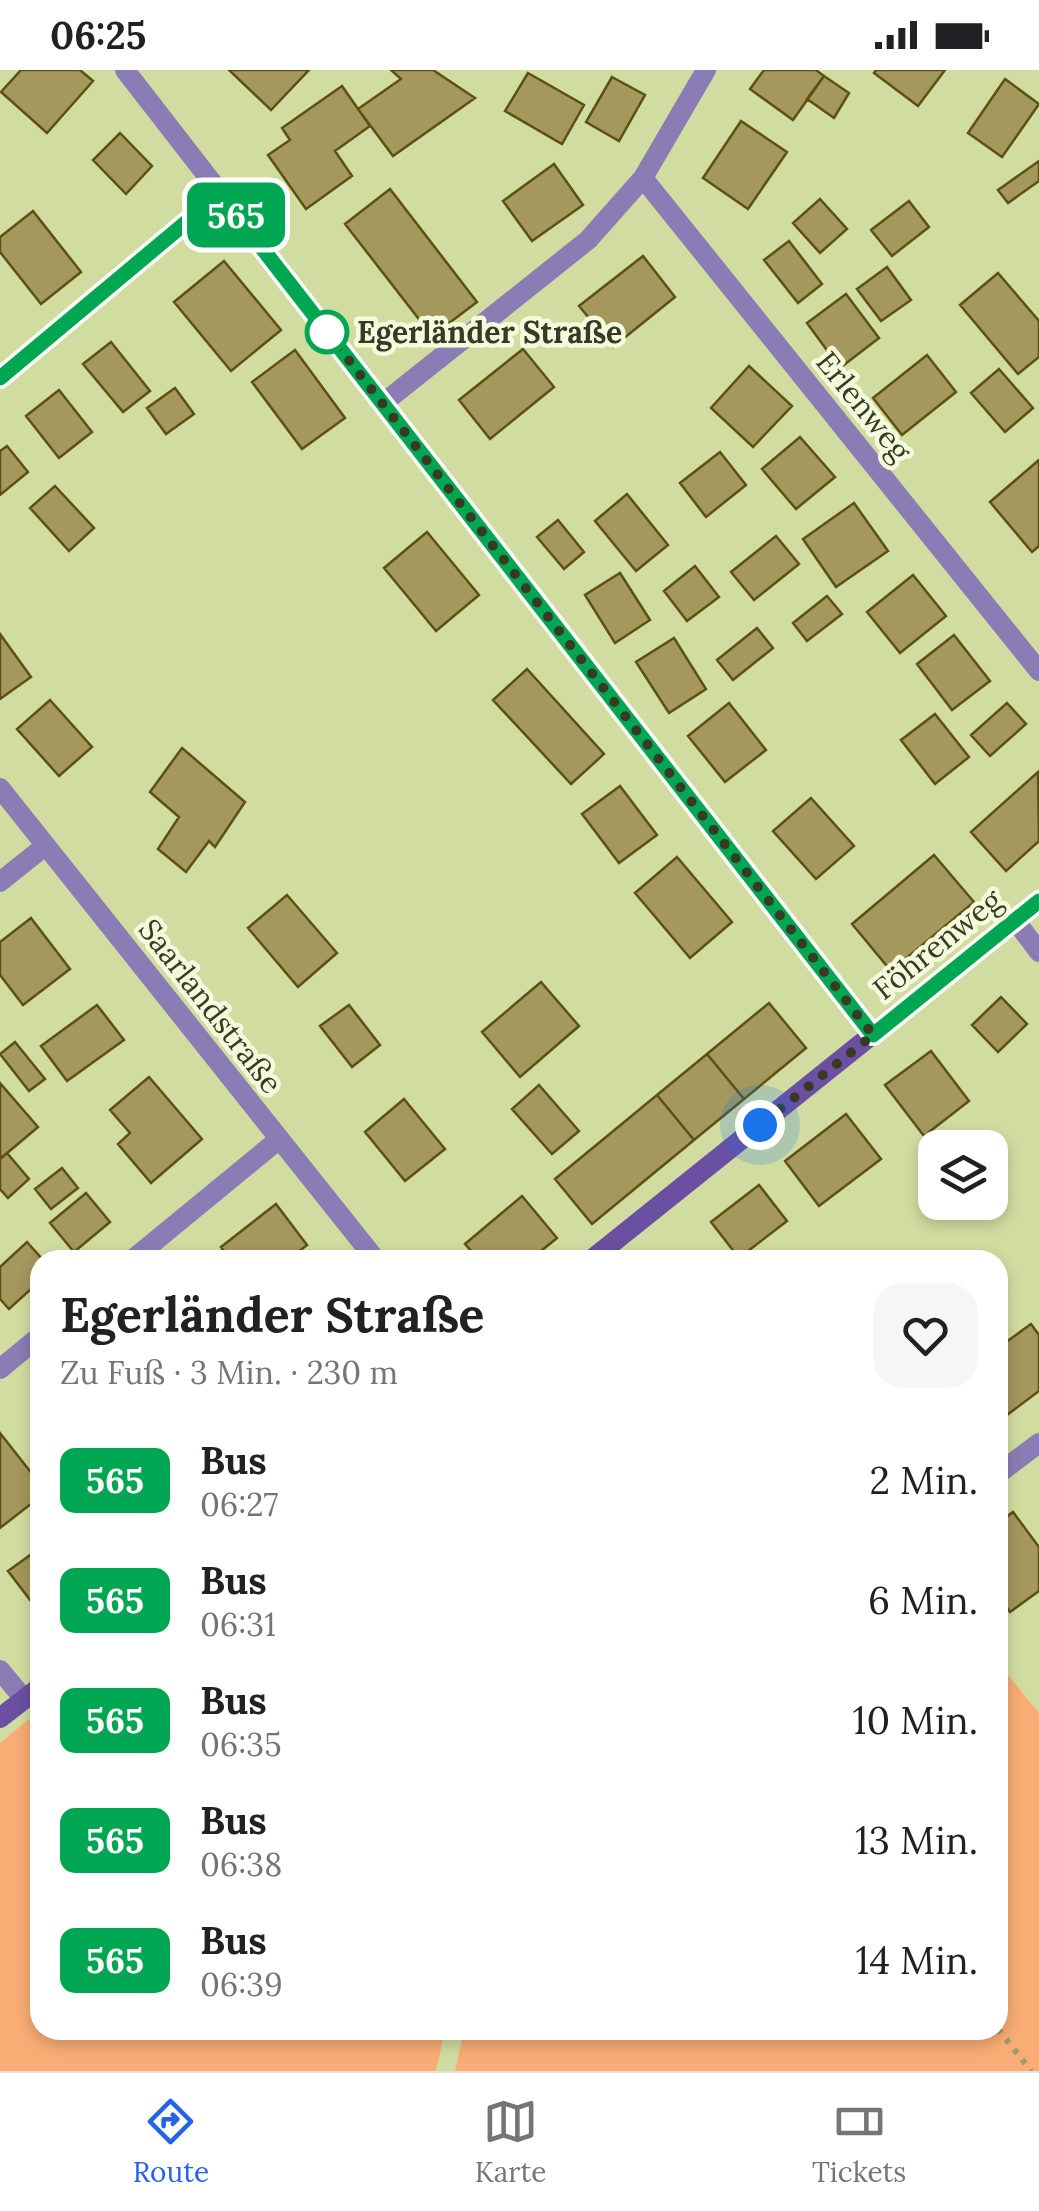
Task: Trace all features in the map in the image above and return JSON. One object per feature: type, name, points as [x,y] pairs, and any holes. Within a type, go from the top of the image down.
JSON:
[{"type":"street","points":[[124,70],[873,1035]]},
{"type":"street","points":[[382,404],[588,240],[643,178],[706,70]]},
{"type":"street","name":"Erlenweg","points":[[643,178],[1039,671]]},
{"type":"street","points":[[0,378],[220,194]]},
{"type":"street","name":"Saarlandstraße","points":[[0,788],[368,1250]]},
{"type":"street","points":[[0,882],[45,846]]},
{"type":"street","name":"Föhrenweg","points":[[604,1250],[1039,900]]},
{"type":"street","points":[[1015,920],[1039,952]]},
{"type":"street","points":[[144,1250],[278,1140]]},
{"type":"street","points":[[0,1369],[30,1344]]},
{"type":"street","points":[[1008,1466],[1039,1443]]},
{"type":"street","points":[[0,1670],[30,1692]]},
{"type":"street","points":[[0,1718],[30,1695]]},
{"type":"path","points":[[1007,2040],[1031,2071]]},
{"type":"shaded area","points":[[1008,1675],[1039,1713],[1039,2071],[455,2071],[462,2040],[1008,2040]]},
{"type":"shaded area","points":[[30,1718],[30,2040],[443,2040],[436,2071],[0,2071],[0,1743]]},
{"type":"building","points":[[21,70],[80,70],[93,81],[47,133],[1,92]]},
{"type":"building","points":[[229,70],[309,70],[271,110]]},
{"type":"building","points":[[391,70],[433,70],[475,98],[393,156],[358,109],[401,79]]},
{"type":"building","points":[[764,70],[816,70],[824,76],[793,120],[750,89]]},
{"type":"building","points":[[945,70],[918,106],[874,73]]},
{"type":"building","points":[[528,73],[584,105],[562,144],[505,111]]},
{"type":"building","points":[[824,76],[849,93],[834,118],[807,99]]},
{"type":"building","points":[[612,77],[645,95],[619,141],[586,122]]},
{"type":"building","points":[[1005,79],[1039,104],[1002,157],[968,133]]},
{"type":"building","points":[[342,86],[370,126],[335,151],[352,176],[306,209],[268,155],[290,140],[282,128]]},
{"type":"building","points":[[741,121],[787,152],[748,209],[703,178]]},
{"type":"building","points":[[120,133],[152,166],[126,194],[93,160]]},
{"type":"building","points":[[1039,161],[1039,181],[1008,203],[998,190]]},
{"type":"building","points":[[554,164],[583,205],[532,241],[503,201]]},
{"type":"building","points":[[390,189],[477,302],[432,336],[345,224]]},
{"type":"building","points":[[820,199],[847,229],[820,253],[793,223]]},
{"type":"building","points":[[909,201],[929,227],[892,256],[871,230]]},
{"type":"building","points":[[33,211],[81,272],[41,304],[0,252],[0,237]]},
{"type":"building","points":[[789,241],[822,284],[798,303],[764,260]]},
{"type":"building","points":[[643,256],[675,297],[613,347],[579,306]]},
{"type":"building","points":[[224,261],[281,330],[231,371],[174,302]]},
{"type":"building","points":[[887,267],[911,300],[881,321],[857,289]]},
{"type":"building","points":[[998,273],[1039,321],[1039,357],[1018,374],[960,305]]},
{"type":"building","points":[[846,294],[879,338],[840,368],[807,323]]},
{"type":"building","points":[[111,342],[150,391],[123,412],[83,364]]},
{"type":"building","points":[[523,349],[554,387],[490,439],[459,400]]},
{"type":"building","points":[[295,350],[345,418],[302,449],[252,382]]},
{"type":"building","points":[[927,355],[956,392],[902,435],[873,398]]},
{"type":"building","points":[[749,366],[792,406],[753,447],[711,408]]},
{"type":"building","points":[[999,369],[1033,408],[1005,432],[971,393]]},
{"type":"building","points":[[175,388],[194,414],[166,434],[147,408]]},
{"type":"building","points":[[59,390],[92,432],[59,458],[26,416]]},
{"type":"building","points":[[800,437],[835,477],[796,509],[762,469]]},
{"type":"building","points":[[7,446],[28,472],[0,495],[0,451]]},
{"type":"building","points":[[720,452],[746,485],[706,517],[680,483]]},
{"type":"building","points":[[1039,460],[1039,546],[1032,552],[990,502]]},
{"type":"building","points":[[55,486],[94,528],[69,551],[30,508]]},
{"type":"building","points":[[627,494],[668,545],[636,571],[595,521]]},
{"type":"building","points":[[854,503],[888,551],[836,587],[803,539]]},
{"type":"building","points":[[558,520],[584,552],[564,569],[537,537]]},
{"type":"building","points":[[427,532],[479,595],[436,631],[384,568]]},
{"type":"building","points":[[776,536],[799,564],[754,600],[731,572]]},
{"type":"building","points":[[695,566],[719,597],[687,621],[664,591]]},
{"type":"building","points":[[620,573],[650,620],[615,643],[585,595]]},
{"type":"building","points":[[913,575],[946,616],[900,653],[867,612]]},
{"type":"building","points":[[827,596],[842,614],[807,641],[793,623]]},
{"type":"building","points":[[757,628],[773,648],[733,680],[717,660]]},
{"type":"building","points":[[0,634],[31,677],[0,699]]},
{"type":"building","points":[[954,635],[990,681],[952,710],[917,664]]},
{"type":"building","points":[[674,638],[706,689],[669,713],[636,662]]},
{"type":"building","points":[[527,669],[604,754],[571,784],[493,700]]},
{"type":"building","points":[[50,700],[92,747],[59,776],[17,729]]},
{"type":"building","points":[[729,703],[766,750],[725,782],[688,736]]},
{"type":"building","points":[[1007,703],[1026,724],[990,756],[971,735]]},
{"type":"building","points":[[935,714],[969,757],[935,784],[901,740]]},
{"type":"building","points":[[182,748],[245,802],[215,847],[209,841],[186,872],[158,849],[179,817],[150,792]]},
{"type":"building","points":[[1038,772],[1039,841],[1006,871],[971,832]]},
{"type":"building","points":[[620,786],[657,835],[619,863],[582,814]]},
{"type":"building","points":[[811,798],[854,846],[816,879],[773,831]]},
{"type":"building","points":[[934,855],[974,902],[891,971],[852,924]]},
{"type":"building","points":[[677,857],[732,922],[690,958],[635,893]]},
{"type":"building","points":[[287,895],[337,953],[298,987],[248,928]]},
{"type":"building","points":[[31,918],[70,969],[23,1005],[0,975],[0,942]]},
{"type":"building","points":[[541,982],[579,1026],[520,1077],[482,1032]]},
{"type":"building","points":[[1001,997],[1027,1024],[998,1052],[972,1025]]},
{"type":"building","points":[[769,1003],[806,1048],[744,1099],[707,1054]]},
{"type":"building","points":[[97,1005],[124,1040],[67,1081],[41,1046]]},
{"type":"building","points":[[349,1005],[380,1045],[352,1067],[320,1026]]},
{"type":"building","points":[[15,1042],[45,1079],[29,1091],[0,1054]]},
{"type":"building","points":[[931,1051],[969,1101],[932,1130],[919,1130],[885,1085]]},
{"type":"building","points":[[707,1054],[744,1099],[694,1140],[657,1095]]},
{"type":"building","points":[[149,1077],[202,1139],[151,1183],[118,1144],[130,1133],[110,1110]]},
{"type":"building","points":[[0,1083],[38,1127],[0,1159]]},
{"type":"building","points":[[539,1085],[579,1131],[552,1154],[512,1109]]},
{"type":"building","points":[[657,1095],[694,1140],[592,1224],[555,1179]]},
{"type":"building","points":[[404,1099],[445,1149],[405,1181],[365,1132]]},
{"type":"building","points":[[846,1114],[881,1159],[819,1206],[785,1161]]},
{"type":"building","points":[[7,1153],[29,1179],[8,1198],[0,1189],[0,1159]]},
{"type":"building","points":[[62,1168],[78,1188],[51,1209],[35,1189]]},
{"type":"building","points":[[759,1185],[787,1221],[749,1250],[733,1250],[711,1222]]},
{"type":"building","points":[[86,1193],[110,1222],[76,1250],[50,1223]]},
{"type":"building","points":[[522,1196],[557,1238],[542,1250],[470,1250],[465,1244]]},
{"type":"building","points":[[276,1204],[307,1245],[301,1250],[221,1247]]},
{"type":"building","points":[[27,1242],[34,1250],[30,1250],[30,1290],[9,1309],[0,1299],[0,1267]]},
{"type":"building","points":[[1031,1324],[1039,1335],[1039,1391],[1008,1414],[1008,1341]]},
{"type":"building","points":[[0,1433],[30,1471],[30,1505],[0,1528]]},
{"type":"building","points":[[1013,1512],[1039,1547],[1039,1591],[1010,1612],[1008,1609],[1008,1516]]},
{"type":"building","points":[[30,1555],[30,1600],[8,1571]]},
{"type":"bus line","name":"565","points":[[0,378],[220,194],[873,1035],[1039,901]]},
{"type":"place","name":"Egerländer Straße","points":[[327,332]]},
{"type":"route","points":[[327,332],[316,318],[873,1035],[760,1125]]}]
